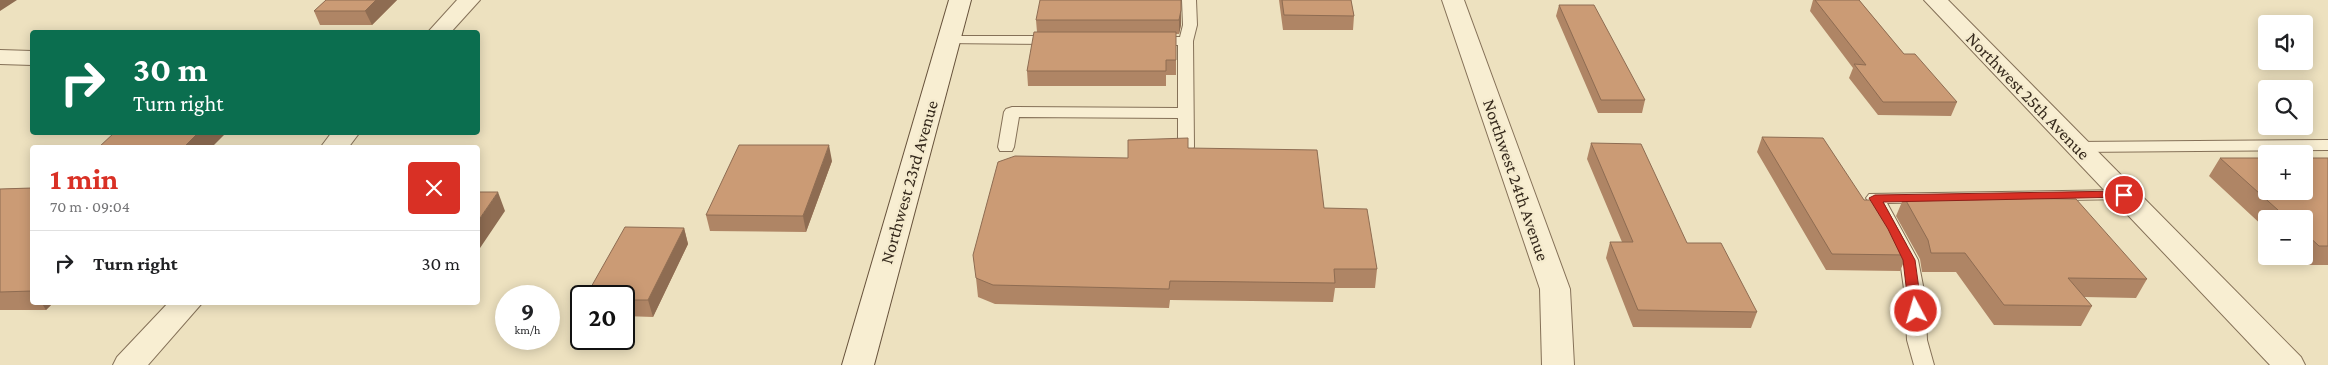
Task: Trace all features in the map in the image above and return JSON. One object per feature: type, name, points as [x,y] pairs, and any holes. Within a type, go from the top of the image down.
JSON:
[{"type":"street","points":[[441,30],[469,0]]},
{"type":"street","name":"Northwest 23rd Avenue","points":[[858,365],[960,0]]},
{"type":"street","name":"Northwest 24th Avenue","points":[[1453,0],[1554,289],[1558,365]]},
{"type":"street","name":"Northwest 25th Avenue","points":[[1935,0],[2289,365]]},
{"type":"street","points":[[0,57],[30,58]]},
{"type":"street","points":[[336,145],[344,135]]},
{"type":"street","points":[[129,365],[185,305]]},
{"type":"lane","points":[[1186,147],[1186,41],[1190,24],[1189,0]]},
{"type":"lane","points":[[948,40],[1068,40]]},
{"type":"lane","points":[[1137,41],[1186,41]]},
{"type":"lane","points":[[1006,147],[1012,112],[1186,113]]},
{"type":"lane","points":[[2077,147],[2328,145]]},
{"type":"lane","points":[[1924,365],[1917,340],[1915,296],[1909,260],[1894,229],[1875,198],[2124,195]]},
{"type":"building","points":[[326,0],[376,0],[365,11],[314,11]]},
{"type":"building","points":[[1040,0],[1181,0],[1181,10],[1179,20],[1036,20]]},
{"type":"building","points":[[1282,0],[1351,0],[1354,16],[1284,15]]},
{"type":"building","points":[[1815,0],[1859,0],[1904,54],[1915,54],[1957,102],[1883,102],[1854,64],[1866,65]]},
{"type":"building","points":[[1559,5],[1594,5],[1645,100],[1601,100]]},
{"type":"building","points":[[1034,32],[1176,32],[1176,60],[1166,60],[1166,71],[1027,71]]},
{"type":"building","points":[[112,135],[196,135],[186,145],[101,145]]},
{"type":"building","points":[[1762,137],[1823,138],[1864,200],[1882,200],[1906,244],[1907,255],[1832,254]]},
{"type":"building","points":[[1188,138],[1188,148],[1317,150],[1324,208],[1367,209],[1377,269],[1334,269],[1335,283],[1170,281],[1169,289],[993,285],[976,278],[973,255],[998,162],[1015,156],[1128,158],[1128,140]]},
{"type":"building","points":[[1591,143],[1641,144],[1687,243],[1721,243],[1757,312],[1638,310],[1610,242],[1633,242]]},
{"type":"building","points":[[739,145],[829,145],[803,216],[706,215]]},
{"type":"building","points":[[2220,158],[2258,158],[2258,192]]},
{"type":"building","points":[[2313,158],[2328,158],[2328,246],[2319,246],[2313,240],[2313,210],[2278,210],[2267,200],[2313,200]]},
{"type":"building","points":[[30,188],[30,291],[0,292],[0,189]]},
{"type":"building","points":[[480,192],[498,192],[480,218]]},
{"type":"building","points":[[1904,197],[2076,199],[2147,279],[2068,278],[2092,306],[2004,305],[1965,253],[1931,253],[1928,240]]},
{"type":"building","points":[[625,227],[684,228],[648,300],[635,300],[635,285],[592,285]]},
{"type":"route","points":[[1916,311],[1909,260],[1894,229],[1875,198],[2124,195]]}]
